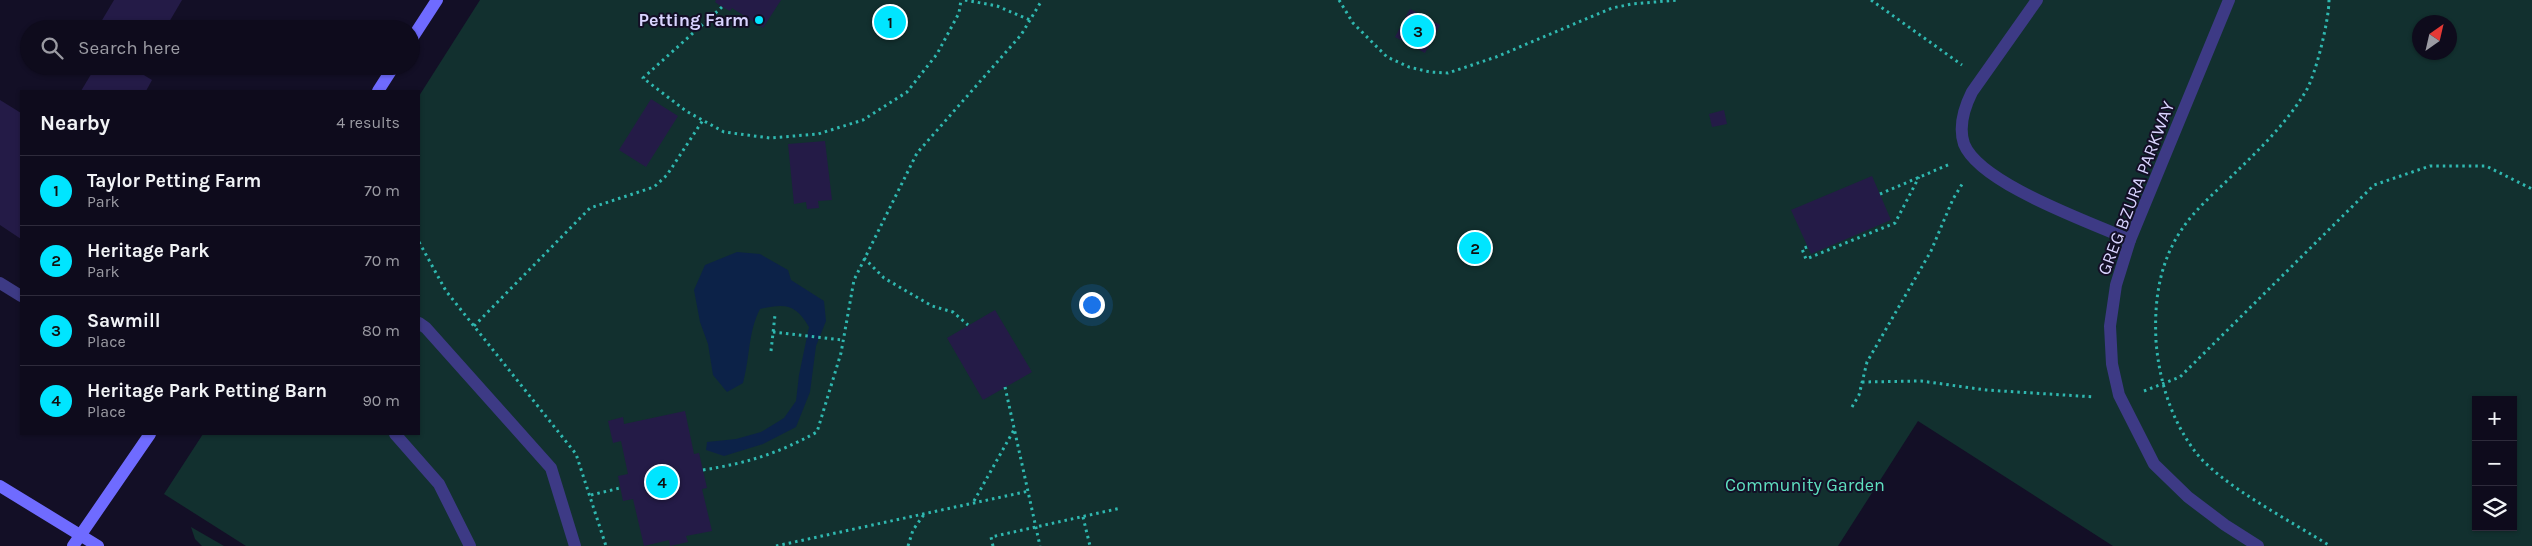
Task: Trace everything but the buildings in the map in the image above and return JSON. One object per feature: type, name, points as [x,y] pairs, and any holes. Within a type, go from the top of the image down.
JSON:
[{"type":"main road","points":[[420,26],[437,0]]},
{"type":"main road","points":[[379,90],[388,75]]},
{"type":"main road","points":[[77,541],[149,435]]},
{"type":"main road","points":[[0,486],[77,541],[98,546]]},
{"type":"street","points":[[2037,0],[1981,79],[1964,107],[1961,128],[1964,143],[1974,158],[1999,179],[2130,240]]},
{"type":"street","name":"GREG BZURA PARKWAY","points":[[2229,0],[2130,240],[2116,285],[2110,326],[2112,364],[2119,395],[2154,464],[2188,497],[2225,525],[2258,546]]},
{"type":"street","points":[[0,283],[20,295]]},
{"type":"street","points":[[421,329],[551,468],[575,546]]},
{"type":"street","points":[[396,435],[439,484],[470,546]]},
{"type":"path","points":[[722,7],[642,78],[686,111],[724,132],[770,138],[818,134],[863,120],[906,92],[937,54],[959,13],[963,0],[997,6],[1030,20]]},
{"type":"path","points":[[703,470],[732,465],[783,450],[817,432],[826,409],[843,340],[854,280],[917,152],[1021,35],[1042,0]]},
{"type":"path","points":[[1339,0],[1353,23],[1387,57],[1409,67],[1430,72],[1448,73],[1496,56],[1612,8],[1632,4],[1678,0]]},
{"type":"path","points":[[2330,0],[2329,18],[2306,90],[2266,144],[2182,228],[2162,269],[2154,310],[2157,357],[2171,411],[2194,452],[2237,488],[2330,546]]},
{"type":"path","points":[[1874,1],[1981,79]]},
{"type":"path","points":[[474,326],[590,208],[654,187],[667,175],[703,120]]},
{"type":"path","points":[[1880,194],[1974,158]]},
{"type":"path","points":[[1852,407],[1859,395],[1868,362],[1932,251],[1953,199],[1974,158]]},
{"type":"path","points":[[1862,382],[1921,381],[1986,390],[2086,398],[2138,393],[2180,377],[2374,185],[2430,166],[2486,166],[2532,190]]},
{"type":"path","points":[[1807,247],[1802,249],[1806,259],[1895,224],[1919,178]]},
{"type":"path","points":[[420,244],[446,291],[576,454],[591,495],[606,546]]},
{"type":"path","points":[[864,258],[884,278],[932,306],[953,312],[968,325]]},
{"type":"path","points":[[771,351],[775,315]]},
{"type":"path","points":[[773,332],[843,340]]},
{"type":"path","points":[[1005,388],[1016,428],[1040,546]]},
{"type":"path","points":[[974,502],[1016,428]]},
{"type":"path","points":[[591,495],[620,488]]},
{"type":"path","points":[[776,546],[1029,491]]},
{"type":"path","points":[[993,546],[991,537],[1121,508]]},
{"type":"path","points":[[908,546],[913,530],[925,513]]},
{"type":"path","points":[[1084,517],[1090,546]]},
{"type":"green space","name":"Community Garden","points":[[480,0],[2532,0],[2532,546],[2113,546],[1918,421],[1838,546],[246,546],[164,494],[202,435],[420,435],[420,94]]},
{"type":"green space","points":[[191,527],[224,546],[202,546],[195,539]]},
{"type":"water","points":[[737,252],[760,254],[788,270],[791,280],[824,301],[826,321],[816,346],[810,392],[796,427],[763,444],[724,456],[706,450],[707,442],[736,439],[761,432],[784,418],[796,401],[799,375],[809,327],[799,314],[789,307],[776,306],[760,309],[753,327],[743,383],[727,392],[713,375],[708,344],[700,322],[694,290],[705,265]]},
{"type":"place","name":"Petting Farm","points":[[759,20]]},
{"type":"place","name":"Taylor Petting Farm","points":[[890,22]]},
{"type":"place","name":"Sawmill","points":[[1418,31]]},
{"type":"place","name":"Heritage Park","points":[[1475,248]]},
{"type":"place","name":"Heritage Park Petting Barn","points":[[662,482]]}]
